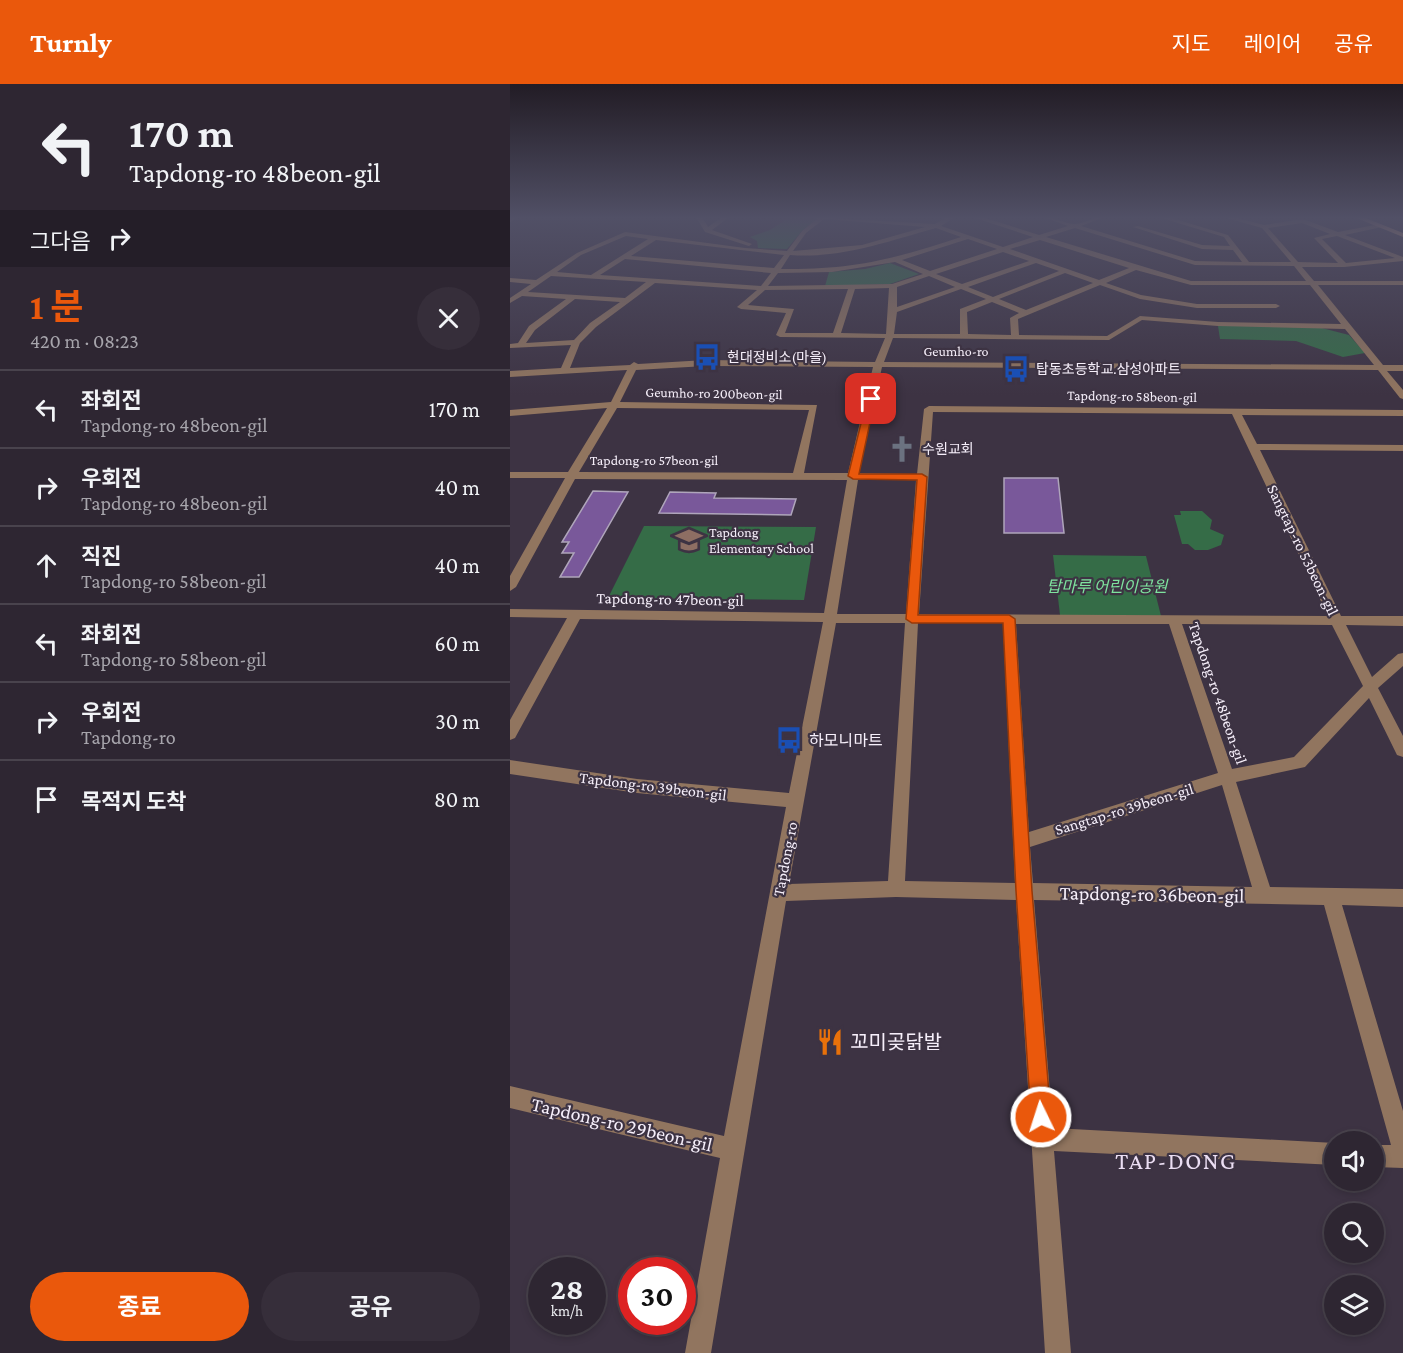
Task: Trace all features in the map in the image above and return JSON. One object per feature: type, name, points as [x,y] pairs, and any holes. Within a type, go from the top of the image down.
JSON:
[{"type":"street","points":[[510,301],[547,276]]},
{"type":"street","points":[[581,276],[763,288],[893,286],[923,276]]},
{"type":"street","points":[[772,276],[763,288],[741,307],[790,311],[780,335],[1109,338],[1140,318],[1218,324],[1347,327]]},
{"type":"street","points":[[935,276],[1026,313]]},
{"type":"street","points":[[893,311],[992,276]]},
{"type":"street","points":[[964,338],[963,311],[1052,276]]},
{"type":"street","points":[[1079,276],[1140,297],[1197,306],[1276,306]]},
{"type":"street","points":[[1015,338],[1014,318],[1118,276]]},
{"type":"street","points":[[1166,276],[1191,283],[1403,283]]},
{"type":"street","points":[[1306,276],[1403,396]]},
{"type":"street","points":[[510,280],[538,282]]},
{"type":"street","points":[[565,370],[576,342],[593,324],[653,281]]},
{"type":"street","points":[[1259,283],[1265,291]]},
{"type":"street","name":"Tapdong-ro","points":[[698,1353],[778,894],[830,618],[853,476],[878,365],[890,337],[893,286]]},
{"type":"street","points":[[836,337],[852,288]]},
{"type":"street","points":[[521,294],[627,300]]},
{"type":"street","points":[[520,346],[532,328],[573,297]]},
{"type":"street","points":[[1270,298],[1289,324]]},
{"type":"street","points":[[510,347],[576,342]]},
{"type":"street","name":"Geumho-ro","points":[[510,374],[634,365],[706,363],[1403,368]]},
{"type":"street","name":"Geumho-ro 200beon-gil","points":[[510,587],[614,405],[634,365]]},
{"type":"street","name":"Geumho-ro 200beon-gil","points":[[510,413],[614,405],[814,407],[798,476]]},
{"type":"street","name":"Tapdong-ro 58beon-gil","points":[[912,619],[929,409],[1403,412]]},
{"type":"street","name":"Sangtap-ro 53beon-gil","points":[[1236,412],[1337,621],[1401,745]]},
{"type":"street","points":[[1253,447],[1403,448]]},
{"type":"street","name":"Tapdong-ro 57beon-gil","points":[[510,475],[853,476]]},
{"type":"street","points":[[853,476],[922,477]]},
{"type":"street","name":"Tapdong-ro 47beon-gil","points":[[510,613],[830,618]]},
{"type":"street","points":[[510,734],[515,714],[576,614]]},
{"type":"street","name":"Tapdong-ro 48beon-gil","points":[[830,618],[1403,621]]},
{"type":"street","points":[[896,890],[912,619]]},
{"type":"street","points":[[1009,619],[1024,891],[1058,1353]]},
{"type":"street","name":"Tapdong-ro 48beon-gil","points":[[1174,620],[1227,777]]},
{"type":"street","points":[[1227,777],[1299,762],[1370,687],[1403,658]]},
{"type":"street","name":"Tapdong-ro 39beon-gil","points":[[510,767],[638,786],[797,801]]},
{"type":"street","name":"Tapdong-ro 36beon-gil","points":[[1227,777],[1264,897]]},
{"type":"street","name":"Sangtap-ro 39beon-gil","points":[[1021,842],[1227,777]]},
{"type":"street","name":"Tapdong-ro 36beon-gil","points":[[778,894],[896,890],[1403,898]]},
{"type":"street","points":[[1331,898],[1403,1149]]},
{"type":"street","name":"Tapdong-ro 29beon-gil","points":[[510,1097],[734,1150]]},
{"type":"street","points":[[1042,1139],[1324,1153]]},
{"type":"street","points":[[1384,1156],[1403,1157]]},
{"type":"green space","points":[[828,276],[913,276],[890,284],[825,286]]},
{"type":"green space","points":[[1218,326],[1314,326],[1349,335],[1365,353],[1343,357],[1296,341],[1220,339]]},
{"type":"green space","points":[[1180,511],[1202,511],[1212,520],[1210,529],[1224,535],[1221,545],[1208,550],[1195,550],[1188,544],[1182,544],[1174,515],[1181,515]]},
{"type":"green space","points":[[644,526],[816,527],[804,600],[608,598]]},
{"type":"green space","name":"탑마루 어린이공원","points":[[1053,555],[1146,556],[1161,616],[1060,615]]},
{"type":"building","points":[[1004,478],[1058,478],[1064,533],[1004,533]]},
{"type":"building","points":[[593,491],[628,492],[579,577],[560,577],[574,553],[562,553],[569,542],[562,542]]},
{"type":"building","points":[[670,492],[716,493],[714,498],[796,499],[791,515],[659,513]]},
{"type":"place","name":"현대정비소(마을)","points":[[707,357]]},
{"type":"place","name":"탑동초등학교.삼성아파트","points":[[1016,369]]},
{"type":"place","name":"수원교회","points":[[902,449]]},
{"type":"place","name":"Tapdong Elementary School","points":[[689,540]]},
{"type":"place","name":"하모니마트","points":[[789,740]]},
{"type":"place","name":"꼬미곶닭발","points":[[830,1042]]},
{"type":"district","name":"TAP-DONG","points":[[1176,1160]]},
{"type":"route","points":[[871,399],[853,476],[922,477],[912,619],[1009,619],[1024,891],[1041,1117]]}]
